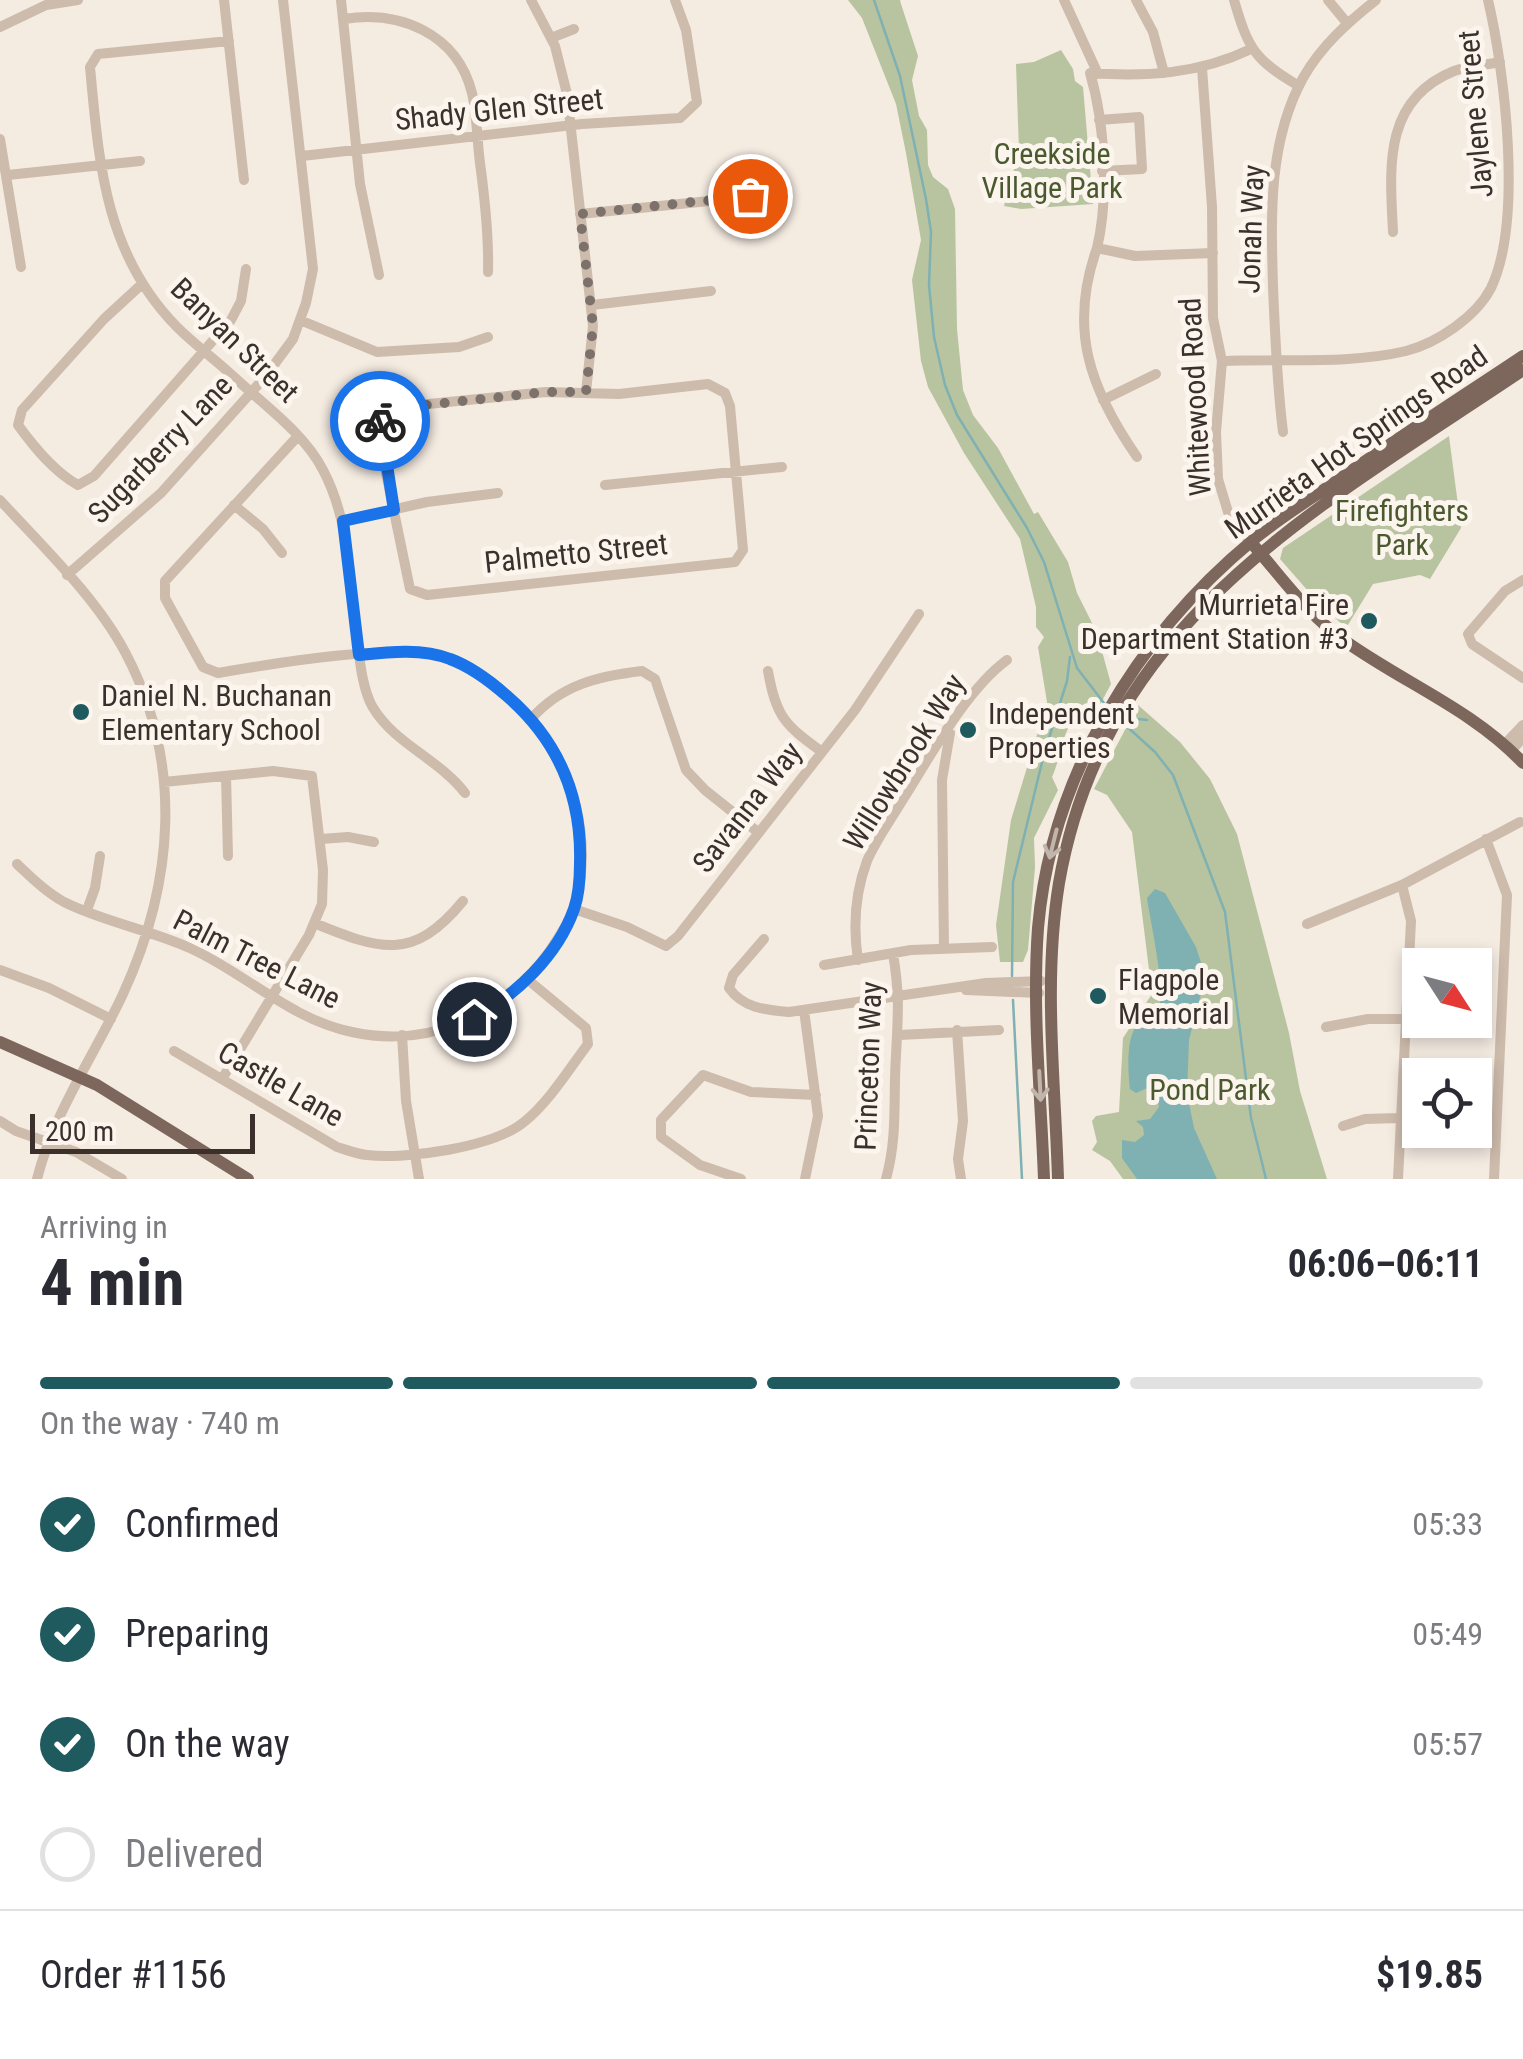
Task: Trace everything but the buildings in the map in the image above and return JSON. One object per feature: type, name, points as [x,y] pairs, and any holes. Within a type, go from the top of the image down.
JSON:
[{"type":"main road","name":"Murrieta Hot Springs Road","points":[[1044,1179],[1043,987],[1065,856],[1107,727],[1123,698],[1255,547],[1523,356]]},
{"type":"main road","name":"Murrieta Hot Springs Road","points":[[1255,547],[1523,370]]},
{"type":"main road","name":"Whitewood Road","points":[[1255,547],[1321,622],[1342,640],[1463,714],[1523,763]]},
{"type":"main road","name":"Murrieta Hot Springs Road","points":[[1043,987],[1058,1179]]},
{"type":"main road","points":[[0,1042],[79,1076],[248,1179]]},
{"type":"street","points":[[0,28],[46,6],[78,0]]},
{"type":"street","points":[[224,0],[244,180]]},
{"type":"street","name":"Sugarberry Lane","points":[[67,576],[162,493],[293,339],[313,269],[284,0]]},
{"type":"street","points":[[342,0],[360,184],[378,275]]},
{"type":"street","points":[[531,0],[551,38],[567,94],[592,305],[586,392]]},
{"type":"street","name":"Shady Glen Street","points":[[302,156],[680,118],[696,102],[686,30],[675,0]]},
{"type":"street","points":[[1064,0],[1094,73],[1099,120],[1103,222],[1086,280],[1082,326],[1086,361],[1115,426],[1137,457]]},
{"type":"street","points":[[1136,0],[1153,32],[1164,73]]},
{"type":"street","points":[[1234,0],[1251,49],[1276,73],[1299,86]]},
{"type":"street","points":[[1328,0],[1347,23]]},
{"type":"street","name":"Jonah Way","points":[[1283,432],[1274,358],[1273,168],[1306,73],[1347,23],[1376,0]]},
{"type":"street","name":"Jaylene Street","points":[[1222,361],[1365,358],[1410,350],[1442,335],[1470,314],[1490,290],[1503,258],[1510,162],[1500,62],[1488,0]]},
{"type":"street","points":[[344,19],[394,17],[426,30],[454,56],[472,90],[489,234],[488,272]]},
{"type":"street","points":[[551,38],[574,29]]},
{"type":"street","name":"Banyan Street","points":[[229,41],[98,54],[90,67],[104,187],[122,246],[142,284],[177,326],[298,436],[322,466],[343,521],[359,655],[370,702],[400,739],[451,775],[465,793]]},
{"type":"street","points":[[1094,73],[1134,76],[1202,68],[1251,49]]},
{"type":"street","points":[[1393,232],[1391,150],[1403,114],[1426,88],[1455,71],[1500,62]]},
{"type":"street","name":"Whitewood Road","points":[[1202,68],[1213,318],[1222,361],[1216,432],[1220,492],[1228,512],[1255,547]]},
{"type":"street","points":[[1099,120],[1139,118],[1142,169],[1102,171]]},
{"type":"street","points":[[0,140],[22,267]]},
{"type":"street","points":[[8,175],[140,160]]},
{"type":"street","points":[[1510,162],[1523,162]]},
{"type":"street","points":[[580,214],[750,196]]},
{"type":"street","points":[[1096,248],[1135,256],[1213,254]]},
{"type":"street","points":[[142,284],[104,319],[22,410],[18,425],[66,478],[78,484],[94,476],[231,320],[241,301],[246,269]]},
{"type":"street","points":[[592,305],[711,292]]},
{"type":"street","points":[[300,320],[377,352],[458,347],[488,338]]},
{"type":"street","points":[[1104,400],[1156,374]]},
{"type":"street","points":[[394,510],[380,428],[381,414],[399,408],[546,392],[619,394],[708,384],[725,392],[730,406],[735,472]]},
{"type":"street","points":[[282,553],[263,529],[234,505],[298,436]]},
{"type":"street","points":[[605,485],[782,467]]},
{"type":"street","name":"Palmetto Street","points":[[394,510],[410,589],[427,595],[735,562],[743,550],[735,472]]},
{"type":"street","points":[[343,521],[498,493]]},
{"type":"street","points":[[0,500],[67,576],[124,650],[152,718],[164,782],[166,853],[146,932],[110,1019],[46,1142],[38,1179]]},
{"type":"street","name":"Palm Tree Lane","points":[[17,864],[45,890],[190,948],[320,1023],[354,1033],[402,1036],[437,1031],[474,1019],[505,1000],[556,942],[574,909],[580,876],[575,798],[563,764],[531,720],[486,677],[448,658],[414,652],[359,655],[218,674],[202,667],[165,598],[164,581],[234,505]]},
{"type":"street","points":[[1523,580],[1505,591],[1468,634],[1472,644],[1523,678]]},
{"type":"street","name":"Savanna Way","points":[[574,909],[627,927],[666,946],[678,936],[822,752],[919,614]]},
{"type":"street","name":"Willowbrook Way","points":[[858,960],[857,902],[868,862],[950,728],[990,672],[1007,660]]},
{"type":"street","points":[[531,720],[564,690],[591,680],[642,671],[655,679],[686,770],[759,833]]},
{"type":"street","points":[[768,671],[774,706],[786,724],[822,752]]},
{"type":"street","points":[[1508,748],[1523,725]]},
{"type":"street","points":[[944,949],[942,780],[950,728]]},
{"type":"street","points":[[1508,748],[1523,738]]},
{"type":"street","points":[[164,782],[273,771],[312,776],[320,839],[322,904],[222,1079]]},
{"type":"street","points":[[226,776],[228,856]]},
{"type":"street","points":[[1307,924],[1402,885],[1520,822]]},
{"type":"street","points":[[320,839],[348,836],[374,842]]},
{"type":"street","points":[[1486,839],[1507,895],[1494,1179]]},
{"type":"street","points":[[88,910],[100,856]]},
{"type":"street","points":[[1402,885],[1411,921],[1410,948]]},
{"type":"street","points":[[314,922],[362,942],[390,945],[423,940],[445,924],[464,901]]},
{"type":"street","points":[[764,939],[744,960],[729,988],[738,1000],[762,1010],[788,1012],[900,994],[961,989],[986,993],[1043,987]]},
{"type":"street","points":[[824,965],[893,954],[992,948]]},
{"type":"street","name":"Princeton Way","points":[[886,1179],[894,1148],[899,1035],[900,994],[893,954]]},
{"type":"street","points":[[0,970],[49,988],[110,1019]]},
{"type":"street","name":"Castle Lane","points":[[174,1051],[337,1147],[364,1155],[413,1153],[504,1135],[525,1122],[588,1044],[586,1028],[527,979]]},
{"type":"street","points":[[804,1010],[818,1116],[804,1179]]},
{"type":"street","points":[[1326,1026],[1402,1019]]},
{"type":"street","points":[[957,1030],[963,1121],[958,1160],[962,1179]]},
{"type":"street","points":[[899,1035],[999,1030]]},
{"type":"street","points":[[402,1036],[419,1179]]},
{"type":"street","points":[[1398,1179],[1405,1038]]},
{"type":"street","points":[[740,1179],[700,1165],[661,1138],[661,1120],[703,1075],[751,1092],[816,1095]]},
{"type":"street","points":[[1344,1126],[1366,1119],[1399,1118]]},
{"type":"street","points":[[0,1121],[76,1152],[119,1178]]},
{"type":"green space","points":[[848,0],[900,0],[918,56],[912,80],[919,116],[927,130],[928,165],[933,177],[948,189],[955,209],[957,329],[963,390],[973,415],[998,448],[1034,514],[1038,512],[1068,562],[1077,593],[1097,633],[1111,684],[1093,718],[1079,713],[1062,744],[1052,777],[1058,790],[1034,838],[1028,950],[1023,962],[1000,962],[996,925],[1011,820],[1047,702],[1038,647],[1044,637],[1036,627],[1036,607],[1020,539],[964,453],[928,387],[921,361],[912,280],[921,240],[896,104],[862,18]]},
{"type":"green space","name":"Creekside Village Park","points":[[1061,50],[1073,69],[1075,81],[1083,87],[1093,204],[1021,209],[1004,206],[1019,151],[1016,64],[1034,62]]},
{"type":"green space","name":"Firefighters Park","points":[[1449,436],[1461,528],[1430,579],[1420,575],[1373,584],[1346,628],[1280,559],[1283,548]]},
{"type":"green space","name":"Pond Park","points":[[1138,705],[1180,742],[1210,779],[1237,834],[1289,1033],[1300,1091],[1327,1179],[1123,1179],[1110,1161],[1092,1150],[1097,1142],[1092,1121],[1096,1116],[1119,1112],[1123,1038],[1152,994],[1132,832],[1107,795],[1094,789]]},
{"type":"water","points":[[1155,889],[1165,893],[1196,947],[1203,969],[1204,982],[1189,1040],[1187,1093],[1194,1128],[1217,1179],[1137,1179],[1122,1158],[1122,1140],[1135,1142],[1144,1135],[1143,1127],[1136,1121],[1150,1119],[1159,1107],[1156,1088],[1136,1093],[1130,1089],[1128,1066],[1133,1032],[1157,1011],[1161,998],[1147,898]]},
{"type":"waterway","points":[[874,0],[900,76],[926,199],[931,232],[929,285],[934,337],[945,385],[957,415],[1044,562],[1077,668],[1107,707]]},
{"type":"waterway","points":[[1012,976],[1013,882],[1070,657]]},
{"type":"waterway","points":[[1129,726],[1138,719],[1147,720]]},
{"type":"waterway","points":[[1123,723],[1173,775],[1225,912],[1251,1118],[1266,1179]]},
{"type":"waterway","points":[[1013,1000],[1022,1179]]},
{"type":"way so far","points":[[380,421],[381,414],[399,408],[546,392],[586,392],[593,326],[580,214],[750,196]]},
{"type":"place","name":"Murrieta Fire Department Station #3","points":[[1369,621]]},
{"type":"place","name":"Daniel N. Buchanan Elementary School","points":[[81,712]]},
{"type":"place","name":"Independent Properties","points":[[968,730]]},
{"type":"place","name":"Flagpole Memorial","points":[[1098,996]]},
{"type":"route","points":[[380,421],[394,510],[343,521],[359,655],[414,652],[448,658],[486,677],[543,734],[563,764],[575,798],[580,876],[574,909],[534,973],[505,1000],[474,1019]]}]
